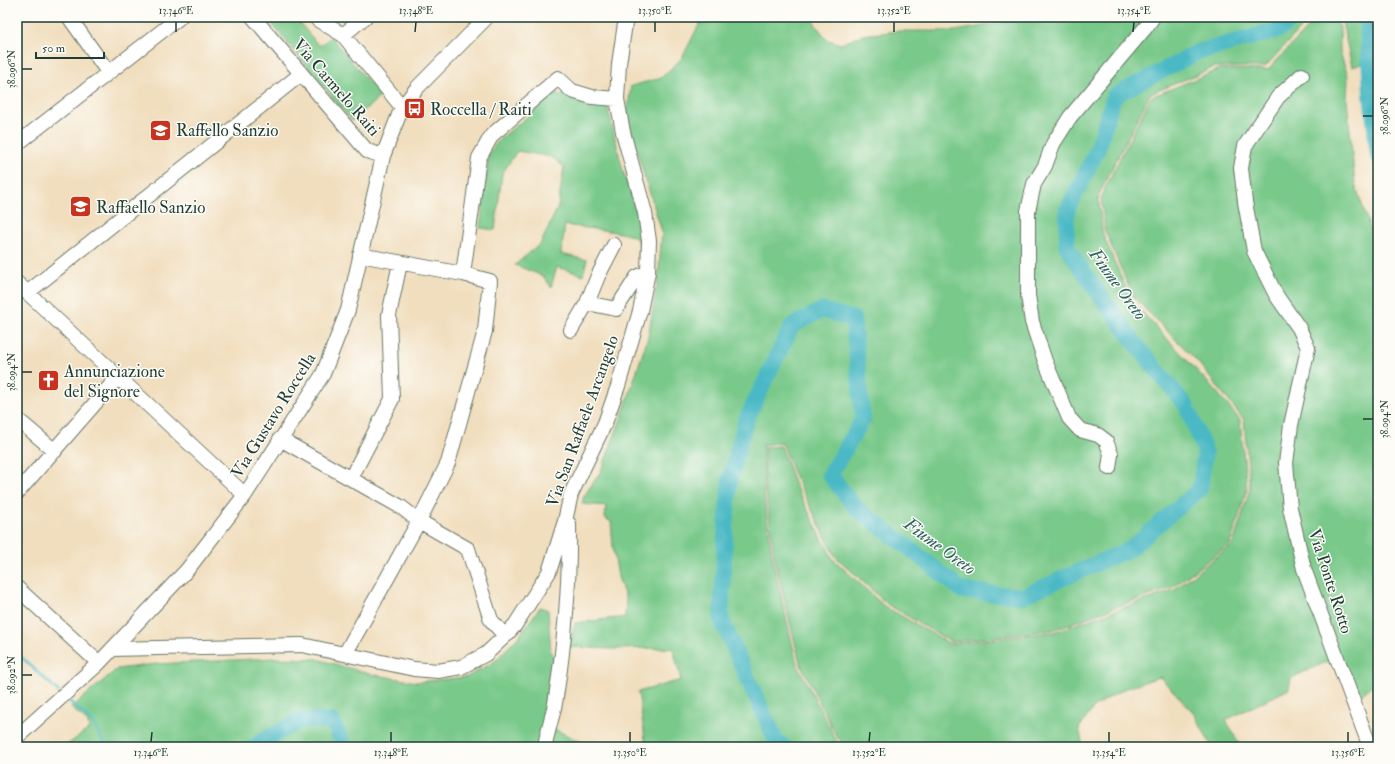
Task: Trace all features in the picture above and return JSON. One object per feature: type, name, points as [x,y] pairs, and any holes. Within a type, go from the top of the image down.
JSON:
[{"type":"street","points":[[69,17],[108,72]]},
{"type":"street","points":[[17,144],[180,17]]},
{"type":"street","name":"Via Carmelo Raiti","points":[[253,17],[367,151],[382,156]]},
{"type":"street","name":"Via Carmelo Raiti","points":[[316,17],[318,20],[343,35],[402,107]]},
{"type":"street","points":[[343,35],[365,17]]},
{"type":"street","name":"Via Gustavo Roccella","points":[[17,737],[99,663],[187,570],[245,495],[323,374],[348,310],[382,156],[402,107],[417,88],[487,17]]},
{"type":"street","name":"Via San Raffaele Arcangelo","points":[[112,649],[302,644],[414,669],[438,671],[461,667],[486,654],[515,625],[549,572],[565,521],[571,494],[604,423],[618,386],[640,311],[648,272],[649,241],[645,213],[623,132],[617,99],[618,64],[626,17]]},
{"type":"street","points":[[1109,468],[1111,454],[1106,441],[1098,435],[1080,430],[1069,418],[1045,361],[1032,322],[1028,295],[1028,211],[1034,184],[1045,166],[1053,144],[1070,117],[1153,17]]},
{"type":"street","points":[[245,495],[22,288],[301,74]]},
{"type":"street","name":"Via Ponte Rotto","points":[[1302,75],[1278,97],[1245,146],[1241,168],[1245,202],[1254,251],[1276,294],[1299,328],[1308,348],[1291,425],[1286,463],[1290,508],[1304,568],[1370,747]]},
{"type":"street","points":[[463,274],[479,158],[492,134],[558,78],[572,90],[592,96],[617,99]]},
{"type":"street","points":[[571,330],[587,303],[598,276],[614,245]]},
{"type":"street","points":[[345,654],[419,521],[448,463],[485,331],[490,281],[463,274],[400,263],[360,254]]},
{"type":"street","points":[[351,478],[392,399],[389,315],[400,263]]},
{"type":"street","points":[[587,303],[616,309],[637,277],[648,272]]},
{"type":"street","points":[[17,493],[118,377]]},
{"type":"street","points":[[17,419],[54,451]]},
{"type":"street","points":[[280,439],[401,507],[419,521],[468,549],[491,620],[505,636]]},
{"type":"street","points":[[545,747],[546,733],[556,699],[565,633],[570,559],[569,524],[565,521]]},
{"type":"street","points":[[17,588],[99,663]]},
{"type":"green space","points":[[266,17],[295,17],[319,46],[331,37],[381,96],[352,121]]},
{"type":"green space","points":[[705,17],[813,17],[814,22],[826,39],[841,44],[863,35],[898,31],[955,31],[1019,20],[1026,17],[1311,17],[1265,67],[1215,67],[1150,94],[1098,196],[1103,235],[1131,300],[1215,390],[1240,420],[1247,490],[1230,544],[1173,587],[1052,630],[951,642],[887,604],[835,556],[793,472],[782,442],[763,445],[764,496],[773,562],[797,664],[836,740],[842,747],[645,747],[638,692],[681,680],[673,648],[612,649],[569,647],[575,623],[625,617],[626,600],[618,577],[613,547],[611,521],[605,519],[606,506],[582,504],[584,496],[601,471],[621,419],[648,337],[658,279],[662,232],[633,139],[627,113],[631,86],[661,78],[682,58],[701,21]]},
{"type":"green space","points":[[1318,17],[1335,17],[1340,28],[1340,53],[1348,76],[1347,99],[1355,184],[1374,240],[1378,245],[1378,681],[1357,698],[1335,658],[1291,678],[1289,689],[1226,720],[1241,747],[1212,747],[1193,712],[1160,677],[1124,689],[1095,706],[1079,728],[1083,747],[846,747],[837,737],[800,663],[775,561],[765,485],[765,447],[781,446],[794,483],[832,558],[884,606],[950,644],[1054,632],[1174,590],[1233,544],[1250,489],[1244,420],[1196,360],[1133,297],[1105,231],[1101,196],[1151,97],[1220,69],[1268,70]]},
{"type":"green space","points":[[1341,17],[1378,17],[1378,58],[1352,67]]},
{"type":"green space","points":[[556,93],[592,105],[607,105],[623,171],[641,225],[641,257],[639,258],[639,242],[633,236],[616,232],[565,225],[561,254],[587,260],[583,275],[557,267],[551,287],[543,276],[515,265],[541,243],[558,207],[564,167],[552,157],[517,151],[502,174],[495,230],[480,228],[489,153],[500,139]]},
{"type":"green space","points":[[540,607],[548,610],[551,654],[557,660],[548,728],[556,730],[592,747],[64,747],[89,729],[88,722],[71,708],[117,669],[156,664],[274,658],[317,659],[370,674],[417,682],[467,677],[494,662],[520,635]]},
{"type":"waterway","name":"Fiume Oreto","points":[[784,747],[776,741],[721,619],[725,537],[730,479],[746,420],[792,326],[822,310],[853,319],[863,419],[830,475],[856,508],[963,591],[1023,596],[1130,549],[1200,489],[1205,451],[1187,407],[1139,348],[1093,286],[1067,247],[1067,210],[1097,151],[1114,96],[1198,52],[1279,30],[1294,17]]},
{"type":"waterway","name":"Fiume Oreto","points":[[1367,17],[1371,93],[1378,156]]},
{"type":"waterway","points":[[17,653],[59,692]]},
{"type":"waterway","points":[[66,698],[94,724],[106,747]]},
{"type":"waterway","name":"Fiume Oreto","points":[[253,747],[300,720],[332,721],[345,747]]},
{"type":"place","name":"Roccella / Raiti","points":[[414,109]]},
{"type":"place","name":"Raffello Sanzio","points":[[161,130]]},
{"type":"place","name":"Raffaello Sanzio","points":[[81,207]]},
{"type":"place","name":"Annunciazione del Signore","points":[[48,381]]}]
